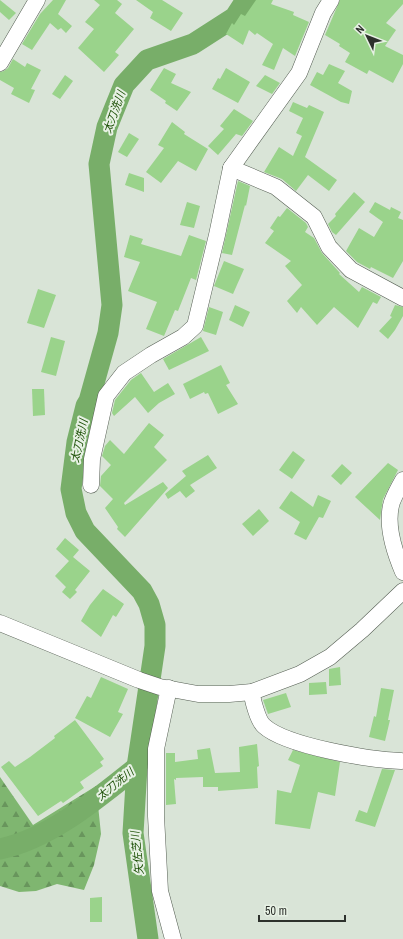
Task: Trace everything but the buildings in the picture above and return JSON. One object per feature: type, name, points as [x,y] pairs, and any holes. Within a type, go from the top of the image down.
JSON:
[{"type":"street","points":[[0,63],[37,0]]},
{"type":"street","points":[[91,485],[92,459],[106,396],[124,373],[183,337],[195,326],[217,235],[231,168],[299,73],[323,13],[330,0]]},
{"type":"street","points":[[231,168],[276,187],[314,217],[329,247],[351,270],[403,298]]},
{"type":"street","points":[[403,480],[392,502],[390,516],[392,540],[396,556],[403,572]]},
{"type":"street","points":[[0,623],[138,680],[164,688],[198,694],[229,694],[252,692],[300,674],[330,656],[362,630],[401,594]]},
{"type":"street","points":[[164,688],[156,749],[156,816],[160,891],[173,939]]},
{"type":"street","points":[[252,692],[252,699],[262,725],[273,733],[286,739],[317,747],[385,760],[400,761]]},
{"type":"green space","points":[[0,777],[33,825],[96,786],[101,834],[94,865],[84,890],[57,884],[36,891],[19,892],[0,886]]},
{"type":"waterway","name":"太刀洗川","points":[[148,939],[133,833],[137,767],[155,646],[155,625],[149,604],[142,591],[85,531],[76,513],[71,489],[77,442],[108,333],[112,305],[99,164],[107,127],[124,85],[147,60],[193,44],[235,17],[246,0]]},
{"type":"waterway","name":"太刀洗川","points":[[0,849],[19,844],[55,827],[90,804],[137,767]]},
{"type":"water label","name":"矢佐芝川","points":[[137,853]]}]
